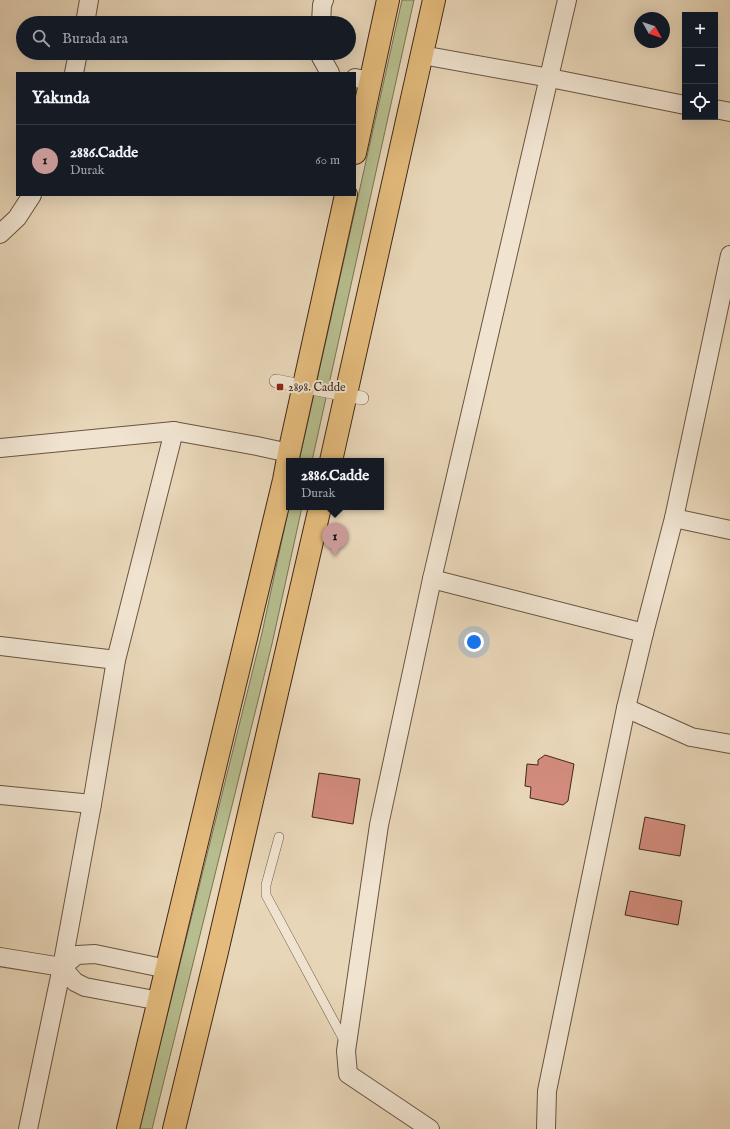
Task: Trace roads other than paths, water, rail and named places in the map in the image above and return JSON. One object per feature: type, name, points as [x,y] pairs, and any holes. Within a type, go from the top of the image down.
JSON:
[{"type":"main road","points":[[356,144],[363,79],[388,0]]},
{"type":"main road","points":[[332,458],[354,396],[434,0]]},
{"type":"main road","points":[[287,458],[346,196]]},
{"type":"main road","points":[[128,1129],[160,1001],[282,488],[286,465]]},
{"type":"main road","points":[[174,1129],[216,956],[319,510]]},
{"type":"street","points":[[86,16],[89,0]]},
{"type":"street","points":[[321,16],[324,0]]},
{"type":"street","points":[[430,1129],[348,1074],[346,1051],[379,825],[432,578],[567,0]]},
{"type":"street","points":[[422,55],[682,103]]},
{"type":"street","points":[[74,72],[77,60]]},
{"type":"street","points":[[322,60],[329,72]]},
{"type":"street","points":[[718,110],[730,112]]},
{"type":"street","points":[[0,234],[17,218],[31,196]]},
{"type":"street","points":[[546,1129],[547,1092],[626,708],[674,518],[730,256]]},
{"type":"street","points":[[276,381],[354,396]]},
{"type":"street","points":[[28,1129],[62,967],[92,804],[116,660],[174,432]]},
{"type":"street","points":[[0,448],[174,432],[257,446],[288,453]]},
{"type":"street","points":[[674,518],[730,530]]},
{"type":"street","points":[[432,578],[644,632]]},
{"type":"street","points":[[0,646],[116,660]]},
{"type":"street","points":[[626,708],[691,737],[730,744]]},
{"type":"street","points":[[0,795],[92,804]]},
{"type":"street","points":[[62,967],[77,955],[95,954],[167,969]]},
{"type":"street","points":[[0,957],[62,967],[74,982],[85,986],[160,1001]]},
{"type":"lane","points":[[279,837],[266,885],[266,895],[347,1045]]},
{"type":"place","name":"2898. Cadde","points":[[280,387]]},
{"type":"place","name":"2886.Cadde","points":[[335,556]]}]
